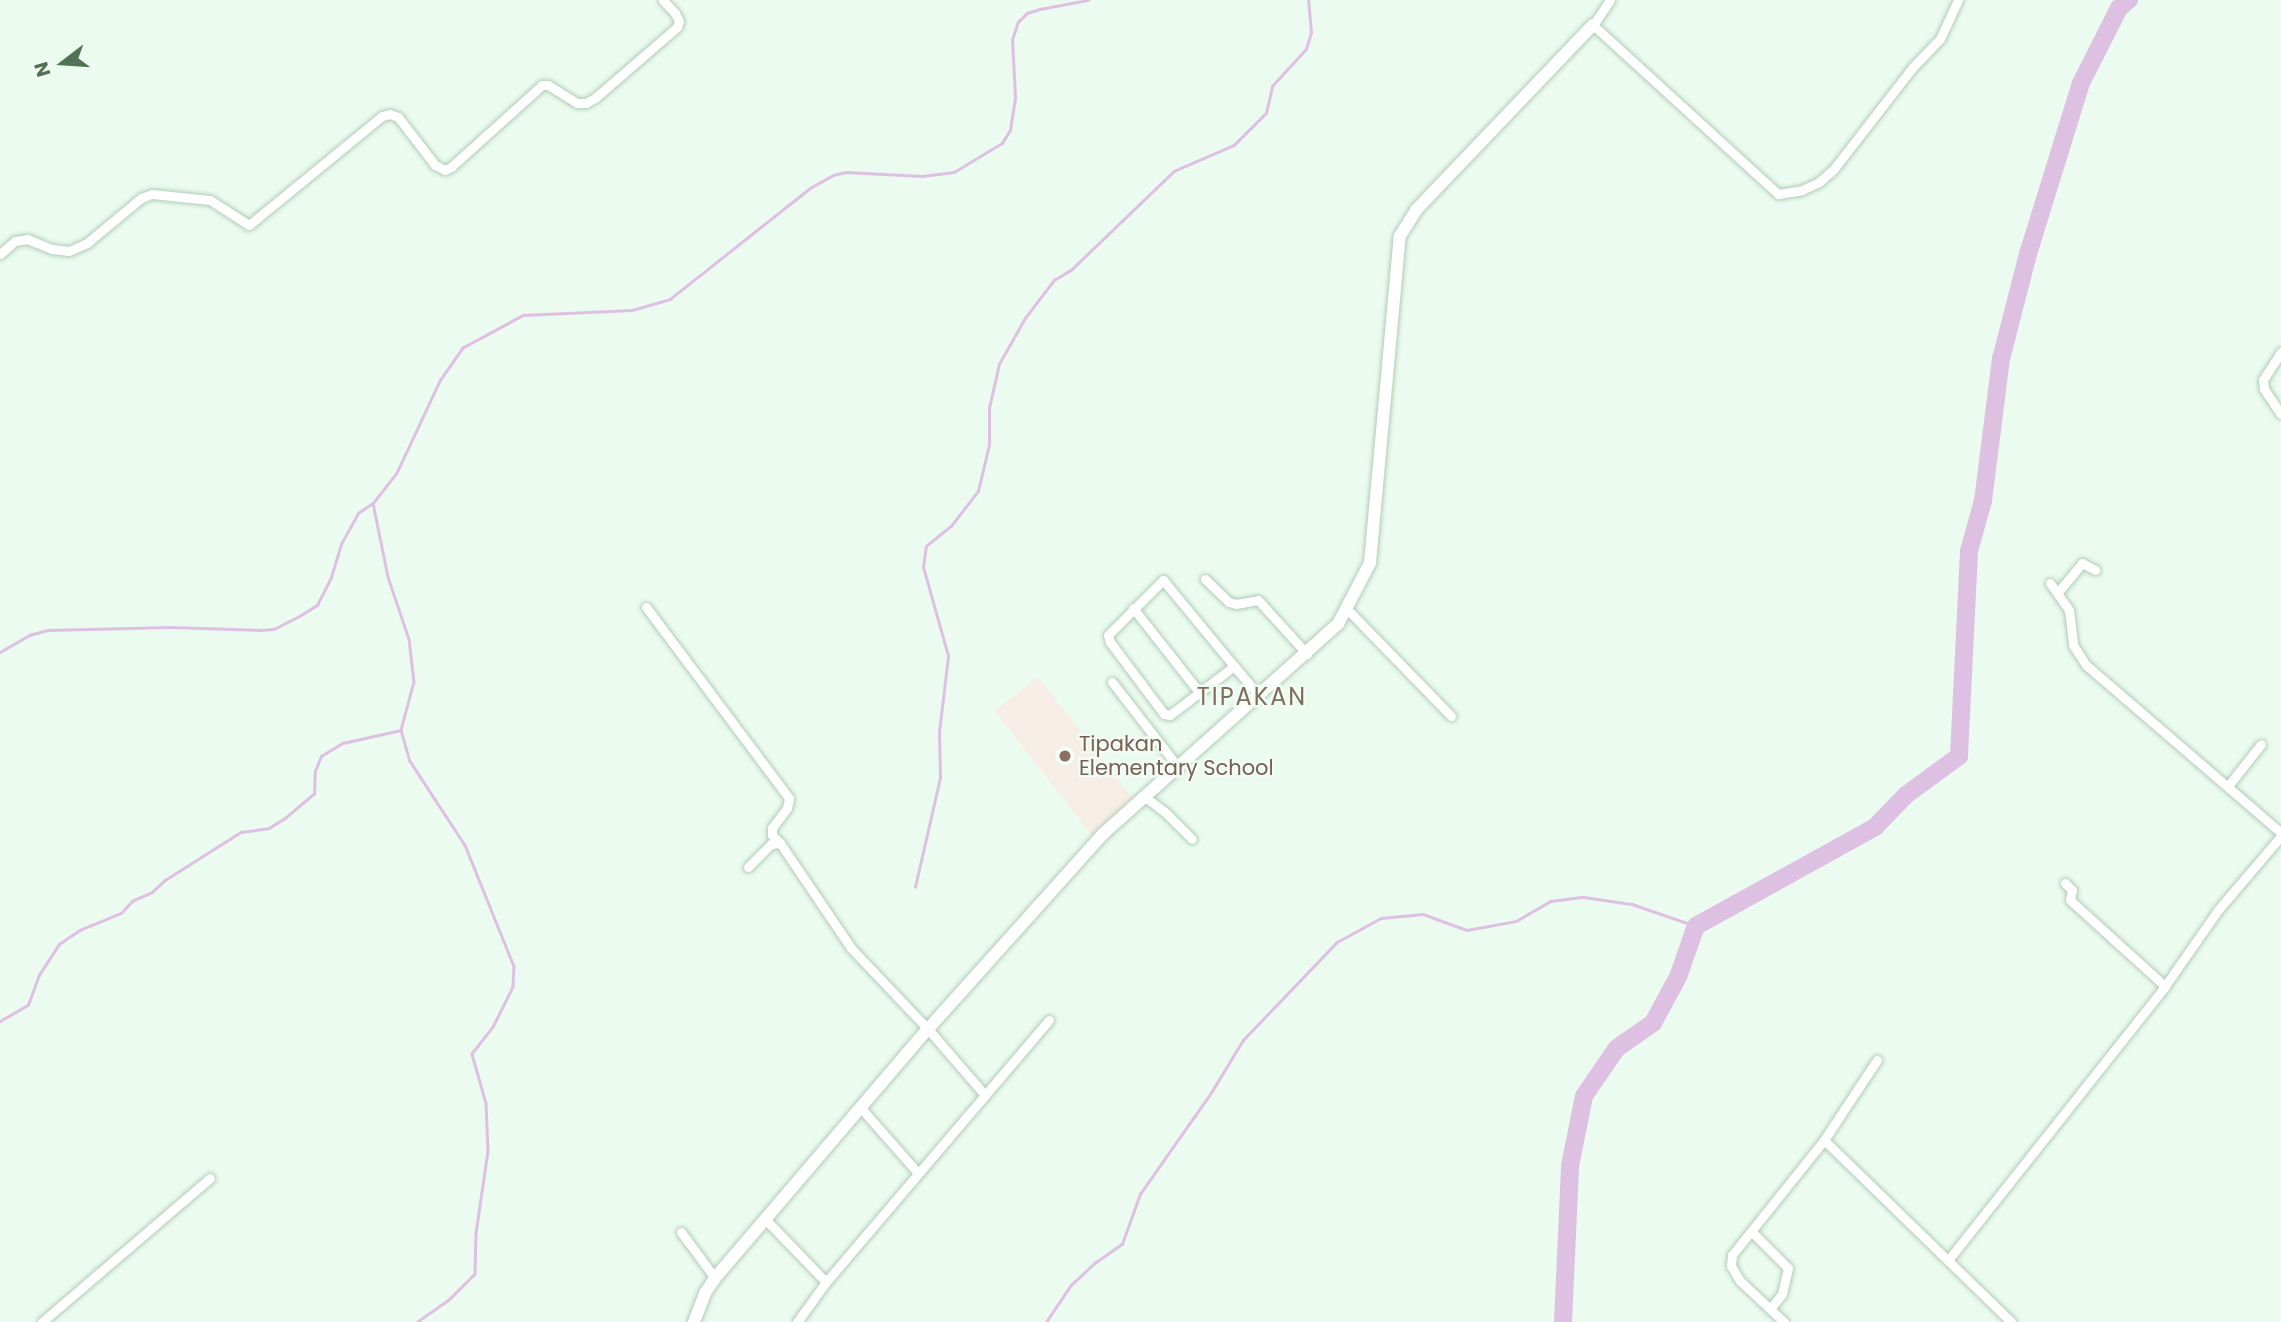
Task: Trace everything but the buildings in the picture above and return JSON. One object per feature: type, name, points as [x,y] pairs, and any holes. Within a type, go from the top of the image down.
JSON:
[{"type":"street","points":[[0,254],[15,241],[27,239],[52,249],[68,251],[87,243],[141,198],[152,194],[210,200],[249,225],[383,116],[390,114],[398,117],[435,165],[445,170],[542,85],[548,85],[577,103],[586,103],[595,98],[677,27],[679,22],[675,13],[663,0]]},
{"type":"street","points":[[694,1322],[705,1293],[715,1278],[928,1028],[1104,833],[1307,654],[1338,624],[1348,610],[1370,563],[1400,236],[1416,210],[1592,25],[1609,0]]},
{"type":"street","points":[[1592,25],[1778,194],[1792,193],[1819,183],[1833,170],[1912,68],[1940,39],[1958,0]]},
{"type":"street","points":[[2281,352],[2263,380],[2268,396],[2281,414]]},
{"type":"street","points":[[2058,592],[2082,563],[2095,570]]},
{"type":"street","points":[[1205,579],[1236,604],[1258,600],[1307,654]]},
{"type":"street","points":[[1234,666],[1170,715],[1164,714],[1110,642],[1110,630],[1163,580],[1259,696]]},
{"type":"street","points":[[1949,1259],[2165,986],[2218,910],[2281,834],[2077,655],[2069,610],[2050,583]]},
{"type":"street","points":[[646,607],[789,798],[788,808],[772,828],[772,835],[850,948],[879,981],[928,1028],[985,1095]]},
{"type":"street","points":[[1133,608],[1200,693]]},
{"type":"street","points":[[1348,610],[1451,716]]},
{"type":"street","points":[[1112,682],[1178,767]]},
{"type":"street","points":[[2228,786],[2261,744]]},
{"type":"street","points":[[1144,797],[1165,812],[1192,839]]},
{"type":"street","points":[[748,867],[771,844],[780,843]]},
{"type":"street","points":[[2065,883],[2072,890],[2070,900],[2165,986]]},
{"type":"street","points":[[797,1322],[826,1282],[1049,1020]]},
{"type":"street","points":[[1784,1322],[1740,1281],[1731,1266],[1732,1255],[1824,1140],[1877,1060]]},
{"type":"street","points":[[860,1107],[918,1173]]},
{"type":"street","points":[[1824,1140],[2011,1322]]},
{"type":"street","points":[[42,1322],[209,1178]]},
{"type":"street","points":[[766,1220],[826,1282]]},
{"type":"street","points":[[681,1232],[715,1278]]},
{"type":"street","points":[[1752,1232],[1789,1273],[1782,1294],[1770,1309]]},
{"type":"shaded area","name":"Tipakan Elementary School","points":[[1038,677],[1135,801],[1091,835],[995,711]]},
{"type":"waterway","points":[[0,652],[29,635],[48,630],[170,627],[259,630],[274,629],[301,615],[317,605],[331,577],[341,544],[358,513],[373,503],[396,474],[440,380],[462,348],[523,315],[632,310],[670,299],[810,188],[833,175],[846,172],[922,176],[954,172],[1002,143],[1010,130],[1015,97],[1012,40],[1018,22],[1027,13],[1088,0]]},
{"type":"waterway","points":[[915,887],[940,778],[939,732],[948,656],[923,567],[926,546],[951,526],[978,491],[989,445],[989,408],[999,364],[1025,318],[1054,280],[1072,269],[1174,171],[1234,145],[1266,113],[1272,86],[1306,49],[1311,33],[1308,0]]},
{"type":"waterway","points":[[1563,1322],[1570,1166],[1584,1096],[1617,1048],[1653,1023],[1678,977],[1696,926],[1875,827],[1906,795],[1959,756],[1969,551],[1983,501],[2001,359],[2028,254],[2081,83],[2119,8],[2129,0]]},
{"type":"waterway","points":[[373,503],[388,577],[409,639],[414,682],[401,730],[410,761],[465,845],[514,966],[513,987],[493,1027],[472,1054],[486,1103],[488,1151],[476,1233],[475,1274],[449,1300],[418,1322]]},
{"type":"waterway","points":[[0,1021],[28,1005],[39,975],[59,944],[80,930],[121,913],[132,901],[152,892],[165,880],[241,832],[269,828],[285,818],[314,794],[315,771],[321,756],[343,743],[401,730]]},
{"type":"waterway","points":[[1046,1322],[1071,1285],[1096,1262],[1122,1244],[1140,1194],[1212,1091],[1243,1040],[1337,942],[1381,918],[1423,914],[1467,930],[1516,921],[1550,901],[1584,897],[1632,904],[1696,926]]},
{"type":"place","name":"Tipakan Elementary School","points":[[1065,756]]},
{"type":"district","name":"TIPAKAN","points":[[1252,697]]}]
